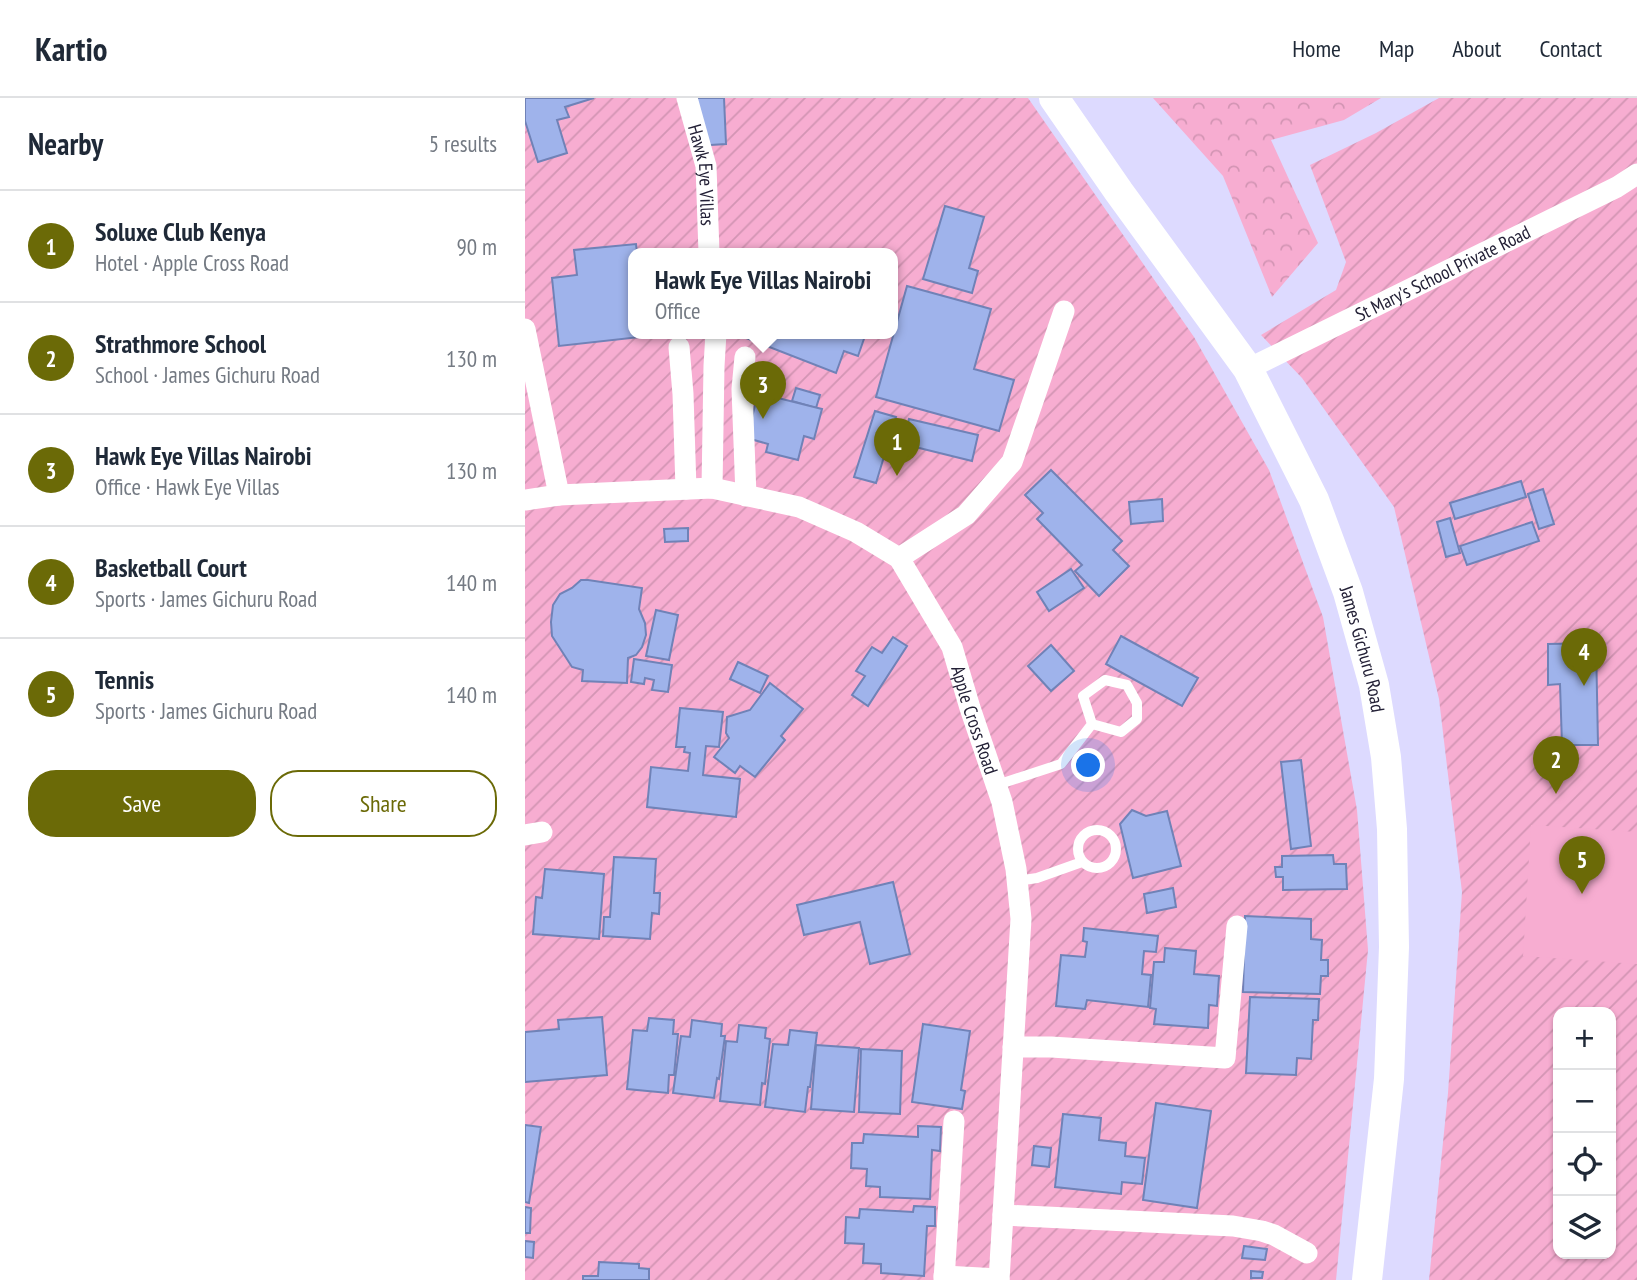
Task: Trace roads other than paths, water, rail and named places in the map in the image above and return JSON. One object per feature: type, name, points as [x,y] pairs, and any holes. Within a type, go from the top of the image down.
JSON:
[{"type":"main road","name":"James Gichuru Road","points":[[1054,98],[1248,369],[1314,500],[1348,592],[1374,685],[1386,757],[1392,830],[1394,960],[1389,1079],[1367,1280]]},
{"type":"street","name":"Hawk Eye Villas","points":[[687,98],[706,166],[709,248]]},
{"type":"street","name":"St Mary's School Private Road","points":[[1248,369],[1618,187],[1637,174]]},
{"type":"street","points":[[899,558],[966,516],[1012,462],[1064,311]]},
{"type":"street","points":[[525,329],[559,495]]},
{"type":"street","points":[[712,488],[716,339]]},
{"type":"street","points":[[679,347],[686,489]]},
{"type":"street","points":[[745,357],[742,389],[746,496]]},
{"type":"street","name":"Apple Cross Road","points":[[525,500],[559,495],[712,488],[799,507],[856,532],[899,558],[951,647],[1002,802],[1016,869],[1020,919],[999,1279]]},
{"type":"street","points":[[1013,1047],[1225,1058],[1237,926]]},
{"type":"street","points":[[954,1121],[944,1278],[999,1279]]},
{"type":"street","points":[[1003,1215],[1233,1226],[1274,1235],[1307,1253]]},
{"type":"lane","points":[[1105,681],[1128,685],[1137,703],[1137,719],[1121,732],[1092,724],[1083,696],[1105,681]]},
{"type":"lane","points":[[997,785],[1061,764],[1092,724]]},
{"type":"lane","points":[[1017,881],[1082,862]]},
{"type":"place","name":"Hawk Eye Villas Nairobi","points":[[763,419]]},
{"type":"place","name":"Soluxe Club Kenya","points":[[897,476]]},
{"type":"place","name":"Basketball Court","points":[[1584,686]]},
{"type":"place","name":"Strathmore School","points":[[1556,794]]},
{"type":"place","name":"Tennis","points":[[1582,894]]}]
